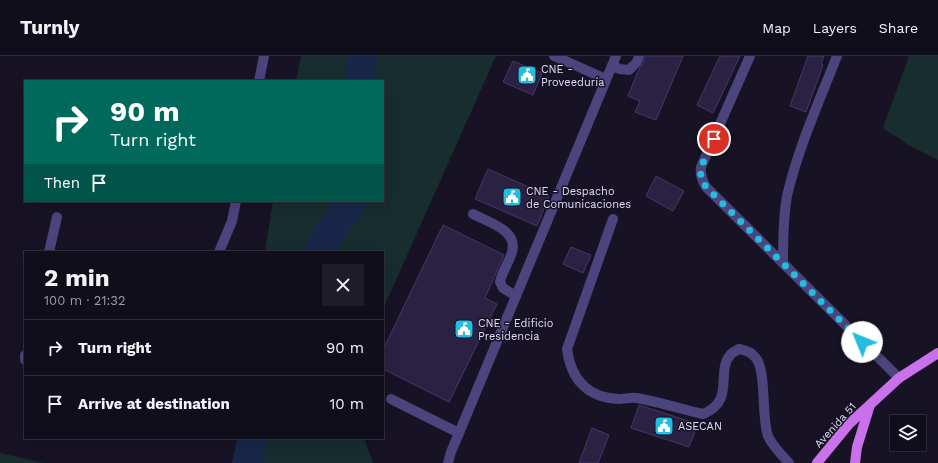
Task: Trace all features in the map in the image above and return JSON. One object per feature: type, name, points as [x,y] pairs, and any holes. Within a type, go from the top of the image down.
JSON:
[{"type":"main road","name":"Avenida 51","points":[[817,463],[849,424],[871,404],[900,378],[938,353]]},
{"type":"main road","name":"Avenida 51","points":[[854,463],[863,425],[871,404]]},
{"type":"lane","points":[[259,80],[264,56]]},
{"type":"lane","points":[[554,56],[606,79]]},
{"type":"lane","points":[[448,463],[451,452],[616,56]]},
{"type":"lane","points":[[612,66],[629,70],[639,56]]},
{"type":"lane","points":[[750,56],[701,167],[700,174],[702,180],[706,187],[900,378]]},
{"type":"lane","points":[[783,263],[784,225],[787,197],[800,152],[837,56]]},
{"type":"lane","points":[[219,251],[232,221],[236,202]]},
{"type":"lane","points":[[473,214],[506,231],[512,239],[513,250],[500,282],[503,288],[516,296]]},
{"type":"lane","points":[[49,251],[57,217]]},
{"type":"lane","points":[[613,219],[567,349],[568,360],[576,376],[587,390],[597,395],[618,399],[636,398],[703,414],[711,411],[722,398],[726,364],[731,355],[739,349],[747,351],[756,358],[761,370],[764,415],[768,435],[773,446],[789,463]]},
{"type":"lane","points":[[391,399],[459,433]]},
{"type":"green space","points":[[301,56],[496,56],[384,307],[384,251],[265,251],[273,202],[384,202],[384,80],[296,80]]},
{"type":"green space","points":[[909,56],[938,56],[938,160],[907,144],[883,128]]},
{"type":"green space","points":[[237,439],[364,439],[373,463],[235,463]]},
{"type":"green space","points":[[0,453],[43,463],[0,463]]},
{"type":"building","points":[[645,56],[683,56],[656,120],[635,112],[640,101],[628,96],[639,69],[643,64]]},
{"type":"building","points":[[720,56],[740,56],[713,113],[697,105]]},
{"type":"building","points":[[808,56],[824,56],[821,64],[823,65],[806,112],[790,106]]},
{"type":"building","name":"CNE - Proveeduría","points":[[513,61],[542,73],[533,95],[503,82]]},
{"type":"building","name":"CNE - Despacho de Comunicaciones","points":[[488,169],[549,196],[537,226],[475,199]]},
{"type":"building","points":[[656,176],[684,191],[673,211],[646,196]]},
{"type":"building","name":"CNE - Edificio Presidencia","points":[[443,225],[504,255],[485,298],[497,304],[449,402],[384,370],[384,348]]},
{"type":"building","points":[[571,247],[591,255],[583,273],[563,264]]},
{"type":"building","name":"ASECAN","points":[[639,405],[698,424],[689,447],[631,428]]},
{"type":"building","points":[[592,428],[609,435],[598,463],[579,463]]},
{"type":"waterway","points":[[359,80],[363,56]]},
{"type":"waterway","points":[[319,251],[323,243],[351,202]]},
{"type":"waterway","points":[[247,463],[253,439]]},
{"type":"place","name":"CNE - Proveeduría","points":[[527,75]]},
{"type":"place","name":"CNE - Despacho de Comunicaciones","points":[[512,197]]},
{"type":"place","name":"CNE - Edificio Presidencia","points":[[464,329]]},
{"type":"place","name":"ASECAN","points":[[664,426]]},
{"type":"route","points":[[714,139],[701,167],[700,174],[706,187],[862,342]]}]
